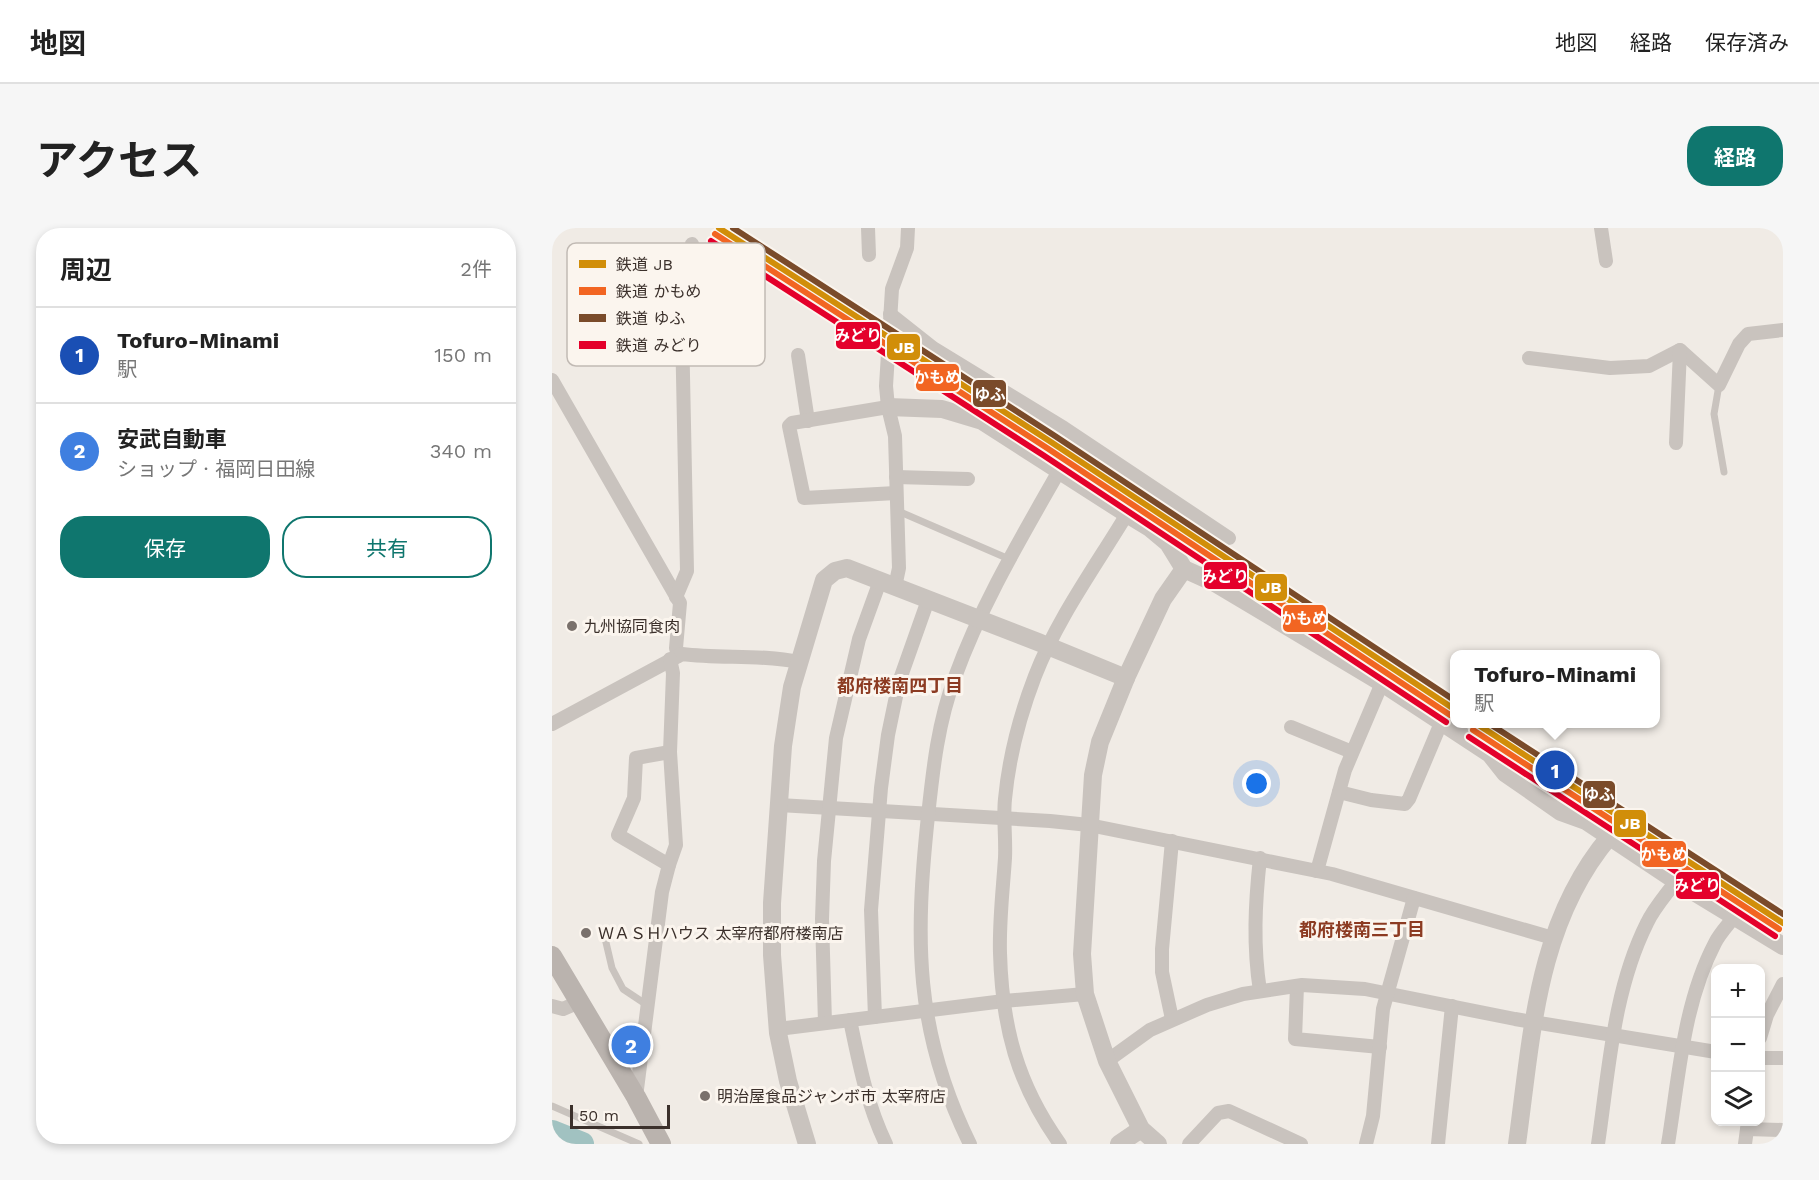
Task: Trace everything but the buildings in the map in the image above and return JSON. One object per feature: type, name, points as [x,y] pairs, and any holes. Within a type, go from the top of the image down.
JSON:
[{"type":"main road","points":[[552,956],[636,1097],[661,1144]]},
{"type":"street","points":[[868,228],[869,255]]},
{"type":"street","points":[[825,1023],[822,919],[824,861],[836,738],[859,639],[887,584],[899,568],[895,436],[886,386],[892,289],[907,248],[908,228]]},
{"type":"street","points":[[1601,228],[1606,261]]},
{"type":"street","points":[[890,314],[933,348],[1064,428],[1229,538]]},
{"type":"street","points":[[1680,350],[1719,385],[1739,344],[1748,334],[1783,330]]},
{"type":"street","points":[[1528,358],[1610,368],[1649,366],[1680,350]]},
{"type":"street","points":[[1677,443],[1680,350]]},
{"type":"street","points":[[798,355],[808,421]]},
{"type":"street","points":[[676,597],[687,571],[683,366]]},
{"type":"street","points":[[552,380],[680,603],[674,657],[670,752],[676,845],[662,892],[636,1097]]},
{"type":"street","points":[[896,493],[804,498],[789,426],[792,423],[888,407],[942,409],[982,421],[1150,528],[1168,543],[1184,569],[1215,583],[1382,683],[1490,754],[1504,773],[1561,812],[1586,821],[1676,881],[1783,946]]},
{"type":"street","points":[[970,1144],[938,1068],[926,1011],[920,918],[928,814],[940,729],[954,680],[979,619],[1009,559],[1059,471]]},
{"type":"street","points":[[896,477],[968,478]]},
{"type":"street","points":[[1060,1144],[1043,1120],[1027,1090],[1014,1054],[1004,1001],[1000,952],[1006,831],[1005,801],[1011,759],[1022,713],[1035,675],[1048,646],[1127,514]]},
{"type":"street","points":[[807,1144],[788,1081],[777,1029],[772,956],[772,903],[783,746],[792,687],[824,580],[829,574],[847,568],[1126,678]]},
{"type":"street","points":[[1158,1144],[1141,1128],[1107,1061],[1084,994],[1082,954],[1093,775],[1100,742],[1126,678],[1163,599],[1184,569]]},
{"type":"street","points":[[875,1017],[871,910],[888,735],[899,682],[928,600]]},
{"type":"street","points":[[552,724],[682,654],[780,658],[799,662]]},
{"type":"street","points":[[1317,870],[1352,753],[1382,683]]},
{"type":"street","points":[[1339,792],[1371,800],[1405,804],[1441,723]]},
{"type":"street","points":[[1291,727],[1352,753]]},
{"type":"street","points":[[669,865],[618,835],[634,798],[636,758],[670,752]]},
{"type":"street","points":[[779,805],[1089,825],[1317,870],[1553,938]]},
{"type":"street","points":[[1517,1144],[1542,971],[1570,896],[1594,854],[1610,836]]},
{"type":"street","points":[[1172,841],[1162,949],[1162,972],[1172,1019]]},
{"type":"street","points":[[1260,858],[1254,931],[1260,991]]},
{"type":"street","points":[[1598,1144],[1614,1035],[1630,963],[1648,921],[1676,881]]},
{"type":"street","points":[[1366,1144],[1373,1116],[1383,1009],[1414,898]]},
{"type":"street","points":[[1668,1144],[1689,1016],[1700,980],[1716,941],[1734,917]]},
{"type":"street","points":[[1765,1023],[1783,984]]},
{"type":"street","points":[[1107,1061],[1150,1030],[1207,1005],[1260,991],[1297,986],[1333,986],[1388,993],[1534,1022],[1711,1051]]},
{"type":"street","points":[[1297,986],[1295,1039],[1380,1047]]},
{"type":"street","points":[[777,1029],[1004,1001],[1084,994]]},
{"type":"street","points":[[552,1006],[563,1009],[579,1002]]},
{"type":"street","points":[[1438,1144],[1452,1006]]},
{"type":"street","points":[[850,1020],[864,1084],[876,1124],[886,1144]]},
{"type":"street","points":[[1765,1058],[1783,1058]]},
{"type":"street","points":[[1189,1144],[1218,1113],[1228,1111],[1300,1144]]},
{"type":"street","points":[[1745,1144],[1748,1126]]},
{"type":"street","points":[[1754,1126],[1783,1131]]},
{"type":"street","points":[[1119,1144],[1141,1128]]},
{"type":"lane","points":[[1719,385],[1714,414],[1724,472]]},
{"type":"lane","points":[[897,511],[1009,559]]},
{"type":"lane","points":[[604,933],[612,968],[623,989],[647,1005]]},
{"type":"lane","points":[[552,1106],[639,1144]]},
{"type":"waterway","points":[[552,1132],[582,1144]]},
{"type":"rail line","name":"JB","points":[[719,228],[742,243]]},
{"type":"rail line","name":"ゆふ","points":[[733,228],[756,243]]},
{"type":"rail line","name":"かもめ","points":[[715,234],[729,243]]},
{"type":"rail line","name":"ゆふ","points":[[765,249],[1055,436],[1450,697]]},
{"type":"rail line","name":"JB","points":[[765,258],[1051,442],[1450,706]]},
{"type":"rail line","name":"かもめ","points":[[765,266],[1047,448],[1450,715]]},
{"type":"rail line","name":"みどり","points":[[765,276],[1043,455],[1446,722]]},
{"type":"rail line","name":"JB","points":[[1483,728],[1783,923]]},
{"type":"rail line","name":"ゆふ","points":[[1496,728],[1783,914]]},
{"type":"rail line","name":"かもめ","points":[[1473,730],[1779,929]]},
{"type":"rail line","name":"みどり","points":[[1469,737],[1775,936]]},
{"type":"place","name":"九州協同食肉","points":[[572,626]]},
{"type":"place","name":"Tofuro-Minami","points":[[1555,770]]},
{"type":"place","name":"ＷＡＳＨハウス 太宰府都府楼南店","points":[[586,933]]},
{"type":"place","name":"安武自動車","points":[[631,1045]]},
{"type":"place","name":"明治屋食品ジャンボ市 太宰府店","points":[[705,1096]]},
{"type":"district","name":"都府楼南四丁目","points":[[900,685]]},
{"type":"district","name":"都府楼南三丁目","points":[[1362,929]]}]
